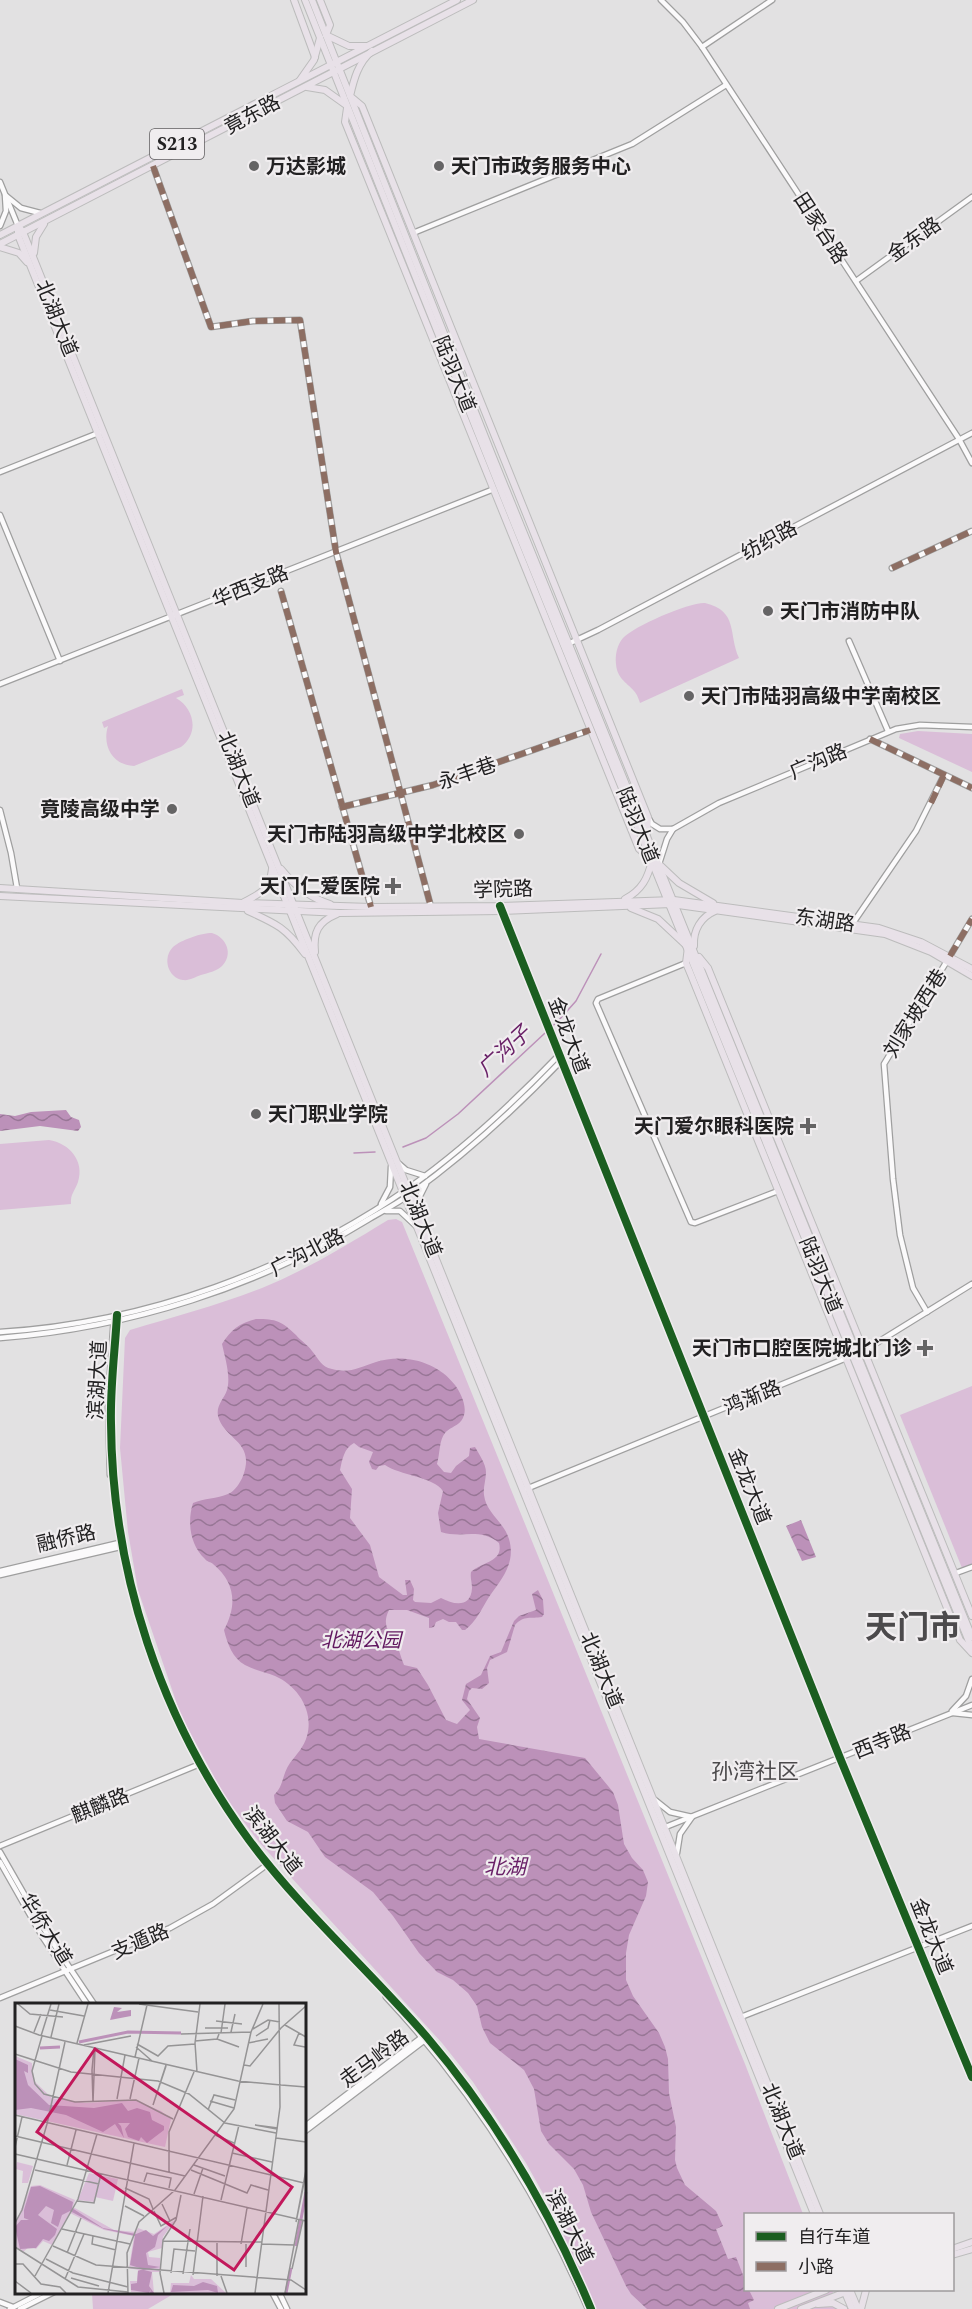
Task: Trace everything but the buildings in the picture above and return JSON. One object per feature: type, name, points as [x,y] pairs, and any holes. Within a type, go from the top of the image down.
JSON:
[{"type":"main road","points":[[294,0],[315,57]]},
{"type":"main road","name":"陆羽大道","points":[[305,0],[323,36]]},
{"type":"main road","name":"陆羽大道","points":[[312,0],[347,106],[500,487],[647,834],[655,862]]},
{"type":"main road","points":[[320,0],[330,25],[301,84],[325,90],[347,106],[345,122],[639,849],[679,883],[716,908],[695,932],[694,952],[708,968],[972,1616]]},
{"type":"main road","name":"竟东路","points":[[0,235],[335,67],[457,0]]},
{"type":"main road","name":"竟东路","points":[[371,48],[472,0]]},
{"type":"main road","points":[[323,36],[349,46],[371,48],[360,66],[350,96],[362,106],[648,817],[647,834]]},
{"type":"main road","name":"陆羽大道","points":[[335,67],[350,96],[566,644],[694,952],[972,1651]]},
{"type":"main road","name":"竟东路","points":[[0,245],[153,166],[301,84]]},
{"type":"main road","points":[[34,266],[34,243],[46,221]]},
{"type":"main road","name":"北湖大道","points":[[18,226],[526,1489],[814,2213]]},
{"type":"main road","points":[[0,245],[19,254],[34,266]]},
{"type":"main road","points":[[622,903],[640,890],[655,862]]},
{"type":"main road","points":[[314,962],[285,930],[243,906],[267,887],[275,865],[309,895],[340,910]]},
{"type":"main road","name":"学院路","points":[[0,888],[243,906]]},
{"type":"main road","name":"学院路","points":[[0,896],[340,910],[501,908],[672,902]]},
{"type":"main road","name":"陆羽大道","points":[[672,902],[688,947],[972,1637]]},
{"type":"main road","name":"东湖路","points":[[672,902],[885,934],[913,943],[972,969]]},
{"type":"main road","points":[[622,903],[658,919],[688,947],[686,963],[960,1640],[972,1651]]},
{"type":"main road","name":"学院路","points":[[340,910],[431,907],[501,908]]},
{"type":"main road","name":"东湖路","points":[[716,908],[853,923],[904,935],[949,959],[972,976]]},
{"type":"main road","points":[[314,962],[314,938],[318,926],[340,910]]},
{"type":"main road","points":[[855,1354],[872,1368]]},
{"type":"main road","points":[[855,1354],[856,1383]]},
{"type":"main road","name":"北湖大道","points":[[526,1489],[653,1797],[662,1829],[678,1859],[820,2213]]},
{"type":"main road","points":[[925,1520],[927,1503]]},
{"type":"main road","points":[[923,1550],[940,1570]]},
{"type":"main road","points":[[954,2248],[972,2242]]},
{"type":"main road","points":[[954,2254],[972,2249]]},
{"type":"main road","points":[[808,2297],[815,2291]]},
{"type":"main road","points":[[778,2309],[822,2291]]},
{"type":"main road","points":[[801,2309],[846,2291]]},
{"type":"main road","points":[[848,2291],[852,2309]]},
{"type":"main road","points":[[849,2291],[860,2309]]},
{"type":"main road","points":[[860,2309],[865,2291]]},
{"type":"main road","points":[[811,2305],[833,2303],[844,2309]]},
{"type":"street","name":"田家台路","points":[[661,0],[683,22],[702,47],[959,439],[972,463]]},
{"type":"street","points":[[702,47],[772,0]]},
{"type":"street","points":[[413,233],[632,144],[726,85]]},
{"type":"street","points":[[153,166],[211,327],[254,321],[300,320],[336,552],[431,907]]},
{"type":"street","name":"北湖大道","points":[[0,182],[18,226]]},
{"type":"street","points":[[5,195],[21,208],[43,214]]},
{"type":"street","points":[[0,226],[6,210],[5,195]]},
{"type":"street","name":"金东路","points":[[856,281],[972,197]]},
{"type":"street","points":[[0,472],[100,432]]},
{"type":"street","name":"纺织路","points":[[557,649],[972,433]]},
{"type":"street","name":"华西支路","points":[[0,684],[500,487]]},
{"type":"street","points":[[0,515],[60,661]]},
{"type":"street","points":[[892,568],[972,531]]},
{"type":"street","points":[[281,591],[371,908]]},
{"type":"street","points":[[849,641],[888,731]]},
{"type":"street","name":"广沟路","points":[[673,829],[725,801],[888,731],[921,725],[972,728]]},
{"type":"street","name":"永丰巷","points":[[342,807],[433,785],[590,730]]},
{"type":"street","points":[[870,739],[972,788]]},
{"type":"street","points":[[853,923],[916,831],[944,775]]},
{"type":"street","points":[[0,810],[17,888]]},
{"type":"street","points":[[648,817],[660,829],[673,829]]},
{"type":"street","points":[[655,862],[673,829]]},
{"type":"street","name":"金龙大道","points":[[501,908],[840,1758],[972,2077]]},
{"type":"street","name":"刘家坡西巷","points":[[927,1312],[914,1291],[900,1235],[884,1064],[972,919]]},
{"type":"street","points":[[686,963],[598,999],[596,1003],[691,1222],[695,1223],[778,1191]]},
{"type":"street","name":"广沟北路","points":[[0,1338],[43,1334],[116,1318],[200,1292],[248,1274],[321,1240],[379,1210],[406,1193],[489,1132],[560,1058]]},
{"type":"street","points":[[379,1210],[390,1187],[394,1163],[426,1178],[420,1196],[420,1226]]},
{"type":"street","points":[[379,1210],[400,1211],[420,1226]]},
{"type":"street","name":"鸿渐路","points":[[526,1489],[865,1350],[972,1284]]},
{"type":"street","name":"广沟北路","points":[[0,1332],[116,1318]]},
{"type":"street","name":"滨湖大道","points":[[116,1318],[108,1402],[111,1486],[131,1599],[151,1663],[172,1714],[234,1824],[267,1865],[424,2038],[480,2111],[522,2177],[556,2238],[590,2309]]},
{"type":"street","name":"融侨路","points":[[0,1573],[120,1545]]},
{"type":"street","points":[[956,1573],[972,1567]]},
{"type":"street","points":[[950,1713],[966,1696],[972,1678]]},
{"type":"street","name":"西寺路","points":[[662,1829],[972,1705]]},
{"type":"street","points":[[950,1713],[972,1715]]},
{"type":"street","name":"麒麟路","points":[[0,1846],[199,1765]]},
{"type":"street","points":[[653,1797],[670,1812],[692,1817],[680,1835],[676,1850],[678,1859]]},
{"type":"street","name":"华侨大道","points":[[0,1852],[86,2003]]},
{"type":"street","name":"华侨大道","points":[[0,1862],[30,1916],[93,2003]]},
{"type":"street","name":"支遁路","points":[[0,1998],[151,1937],[190,1918],[267,1865]]},
{"type":"street","points":[[741,2017],[972,1926]]},
{"type":"street","name":"走马岭路","points":[[306,2126],[424,2038]]},
{"type":"street","name":"走马岭路","points":[[306,2130],[424,2038]]},
{"type":"street","points":[[0,2302],[12,2308],[39,2294]]},
{"type":"street","points":[[20,2309],[50,2294]]},
{"type":"street","points":[[273,2294],[281,2309]]},
{"type":"street","points":[[280,2294],[288,2309]]},
{"type":"green space","points":[[705,603],[716,607],[728,618],[739,658],[640,703],[635,692],[618,673],[616,654],[621,641],[638,627],[662,616],[687,606]]},
{"type":"green space","points":[[182,689],[184,695],[176,698],[187,708],[192,722],[187,742],[181,747],[134,766],[120,762],[110,753],[106,740],[108,726],[104,728],[102,722]]},
{"type":"green space","points":[[918,731],[972,734],[972,772],[899,738],[900,734]]},
{"type":"green space","points":[[212,933],[221,938],[227,946],[226,961],[222,966],[215,971],[188,980],[174,976],[167,962],[173,947],[191,937]]},
{"type":"green space","points":[[49,1140],[69,1149],[77,1160],[80,1174],[71,1204],[0,1210],[0,1144]]},
{"type":"green space","name":"北湖公园","points":[[396,1219],[402,1222],[745,2064],[803,2213],[744,2213],[744,2291],[832,2291],[839,2309],[595,2309],[555,2215],[526,2163],[473,2082],[442,2043],[258,1841],[224,1795],[181,1716],[138,1590],[128,1532],[120,1448],[125,1338],[130,1330],[229,1300],[278,1281],[326,1257],[388,1220]]},
{"type":"green space","points":[[972,1386],[972,1564],[962,1568],[900,1415]]},
{"type":"green space","points":[[92,2294],[173,2294],[148,2309],[93,2309]]},
{"type":"water","points":[[66,1110],[71,1117],[79,1120],[81,1127],[78,1131],[40,1126],[0,1131],[0,1114],[15,1116],[31,1112]]},
{"type":"water","name":"北湖","points":[[256,1319],[282,1324],[309,1347],[320,1362],[328,1368],[349,1370],[397,1358],[419,1361],[448,1377],[461,1395],[465,1407],[464,1415],[458,1424],[443,1436],[437,1464],[444,1472],[451,1473],[469,1456],[470,1448],[475,1447],[486,1469],[485,1501],[509,1539],[511,1556],[509,1563],[503,1577],[478,1615],[465,1630],[462,1630],[456,1622],[443,1619],[436,1622],[434,1627],[429,1628],[429,1618],[407,1610],[389,1610],[386,1620],[387,1629],[398,1648],[404,1665],[417,1668],[446,1720],[457,1724],[470,1710],[462,1700],[466,1684],[481,1675],[490,1656],[501,1652],[514,1621],[519,1616],[536,1610],[532,1594],[538,1590],[543,1600],[544,1614],[542,1617],[525,1619],[515,1625],[507,1652],[490,1660],[487,1668],[489,1683],[482,1689],[472,1688],[467,1699],[480,1718],[477,1727],[479,1739],[585,1758],[613,1792],[618,1805],[624,1844],[632,1858],[643,1870],[648,1882],[646,1896],[629,1935],[626,1980],[633,1996],[659,2033],[665,2047],[668,2059],[669,2093],[676,2127],[675,2160],[677,2168],[685,2185],[716,2211],[723,2226],[716,2229],[728,2259],[736,2257],[744,2277],[744,2291],[750,2291],[754,2300],[748,2303],[750,2309],[647,2309],[631,2294],[591,2212],[583,2185],[574,2169],[549,2144],[541,2131],[534,2089],[524,2070],[490,2043],[482,2027],[477,2006],[468,1993],[453,1980],[437,1972],[419,1953],[373,1892],[325,1857],[308,1832],[287,1821],[275,1803],[274,1795],[280,1788],[287,1767],[307,1736],[309,1727],[306,1709],[297,1693],[283,1680],[245,1665],[234,1655],[224,1630],[231,1612],[230,1587],[221,1571],[206,1560],[196,1547],[190,1525],[193,1503],[231,1493],[243,1476],[246,1464],[245,1455],[238,1442],[221,1424],[218,1412],[228,1385],[222,1344],[236,1328]],"holes":[[[354,1443],[373,1452],[369,1462],[372,1469],[376,1470],[379,1466],[385,1465],[432,1482],[443,1491],[438,1513],[441,1532],[477,1534],[492,1538],[499,1543],[500,1549],[495,1558],[471,1572],[471,1594],[465,1602],[456,1603],[441,1598],[431,1603],[415,1602],[413,1600],[414,1589],[410,1580],[405,1580],[407,1595],[403,1595],[379,1577],[370,1545],[350,1518],[352,1489],[340,1470],[344,1455]]]},
{"type":"water","points":[[801,1520],[816,1557],[802,1561],[786,1526]]},
{"type":"waterway","name":"广沟子","points":[[403,1147],[426,1138],[458,1114],[559,1020],[576,1001],[601,954]]},
{"type":"waterway","name":"广沟子","points":[[354,1153],[375,1152]]},
{"type":"marked path","points":[[153,166],[211,327],[253,321],[300,320],[336,552],[431,907]]},
{"type":"marked path","points":[[892,568],[972,531]]},
{"type":"marked path","points":[[281,591],[371,907]]},
{"type":"marked path","points":[[342,807],[433,785],[590,730]]},
{"type":"marked path","points":[[870,739],[972,788]]},
{"type":"marked path","points":[[931,803],[944,775]]},
{"type":"marked path","points":[[950,956],[972,919]]},
{"type":"cycle path","points":[[500,906],[840,1758],[972,2077]]},
{"type":"cycle path","points":[[117,1315],[111,1423],[114,1479],[121,1535],[132,1589],[147,1643],[190,1745],[218,1794],[269,1866],[426,2036],[475,2099],[539,2200],[591,2309]]},
{"type":"place","name":"万达影城","points":[[254,166]]},
{"type":"place","name":"天门市政务服务中心","points":[[439,166]]},
{"type":"place","name":"天门市消防中队","points":[[768,611]]},
{"type":"place","name":"天门市陆羽高级中学南校区","points":[[689,696]]},
{"type":"place","name":"竟陵高级中学","points":[[172,809]]},
{"type":"place","name":"天门市陆羽高级中学北校区","points":[[519,834]]},
{"type":"place","name":"天门仁爱医院","points":[[393,886]]},
{"type":"place","name":"天门职业学院","points":[[256,1114]]},
{"type":"place","name":"天门爱尔眼科医院","points":[[808,1126]]},
{"type":"place","name":"天门市口腔医院城北门诊","points":[[925,1348]]},
{"type":"district","name":"天门市","points":[[913,1627]]},
{"type":"district","name":"孙湾社区","points":[[755,1771]]}]
